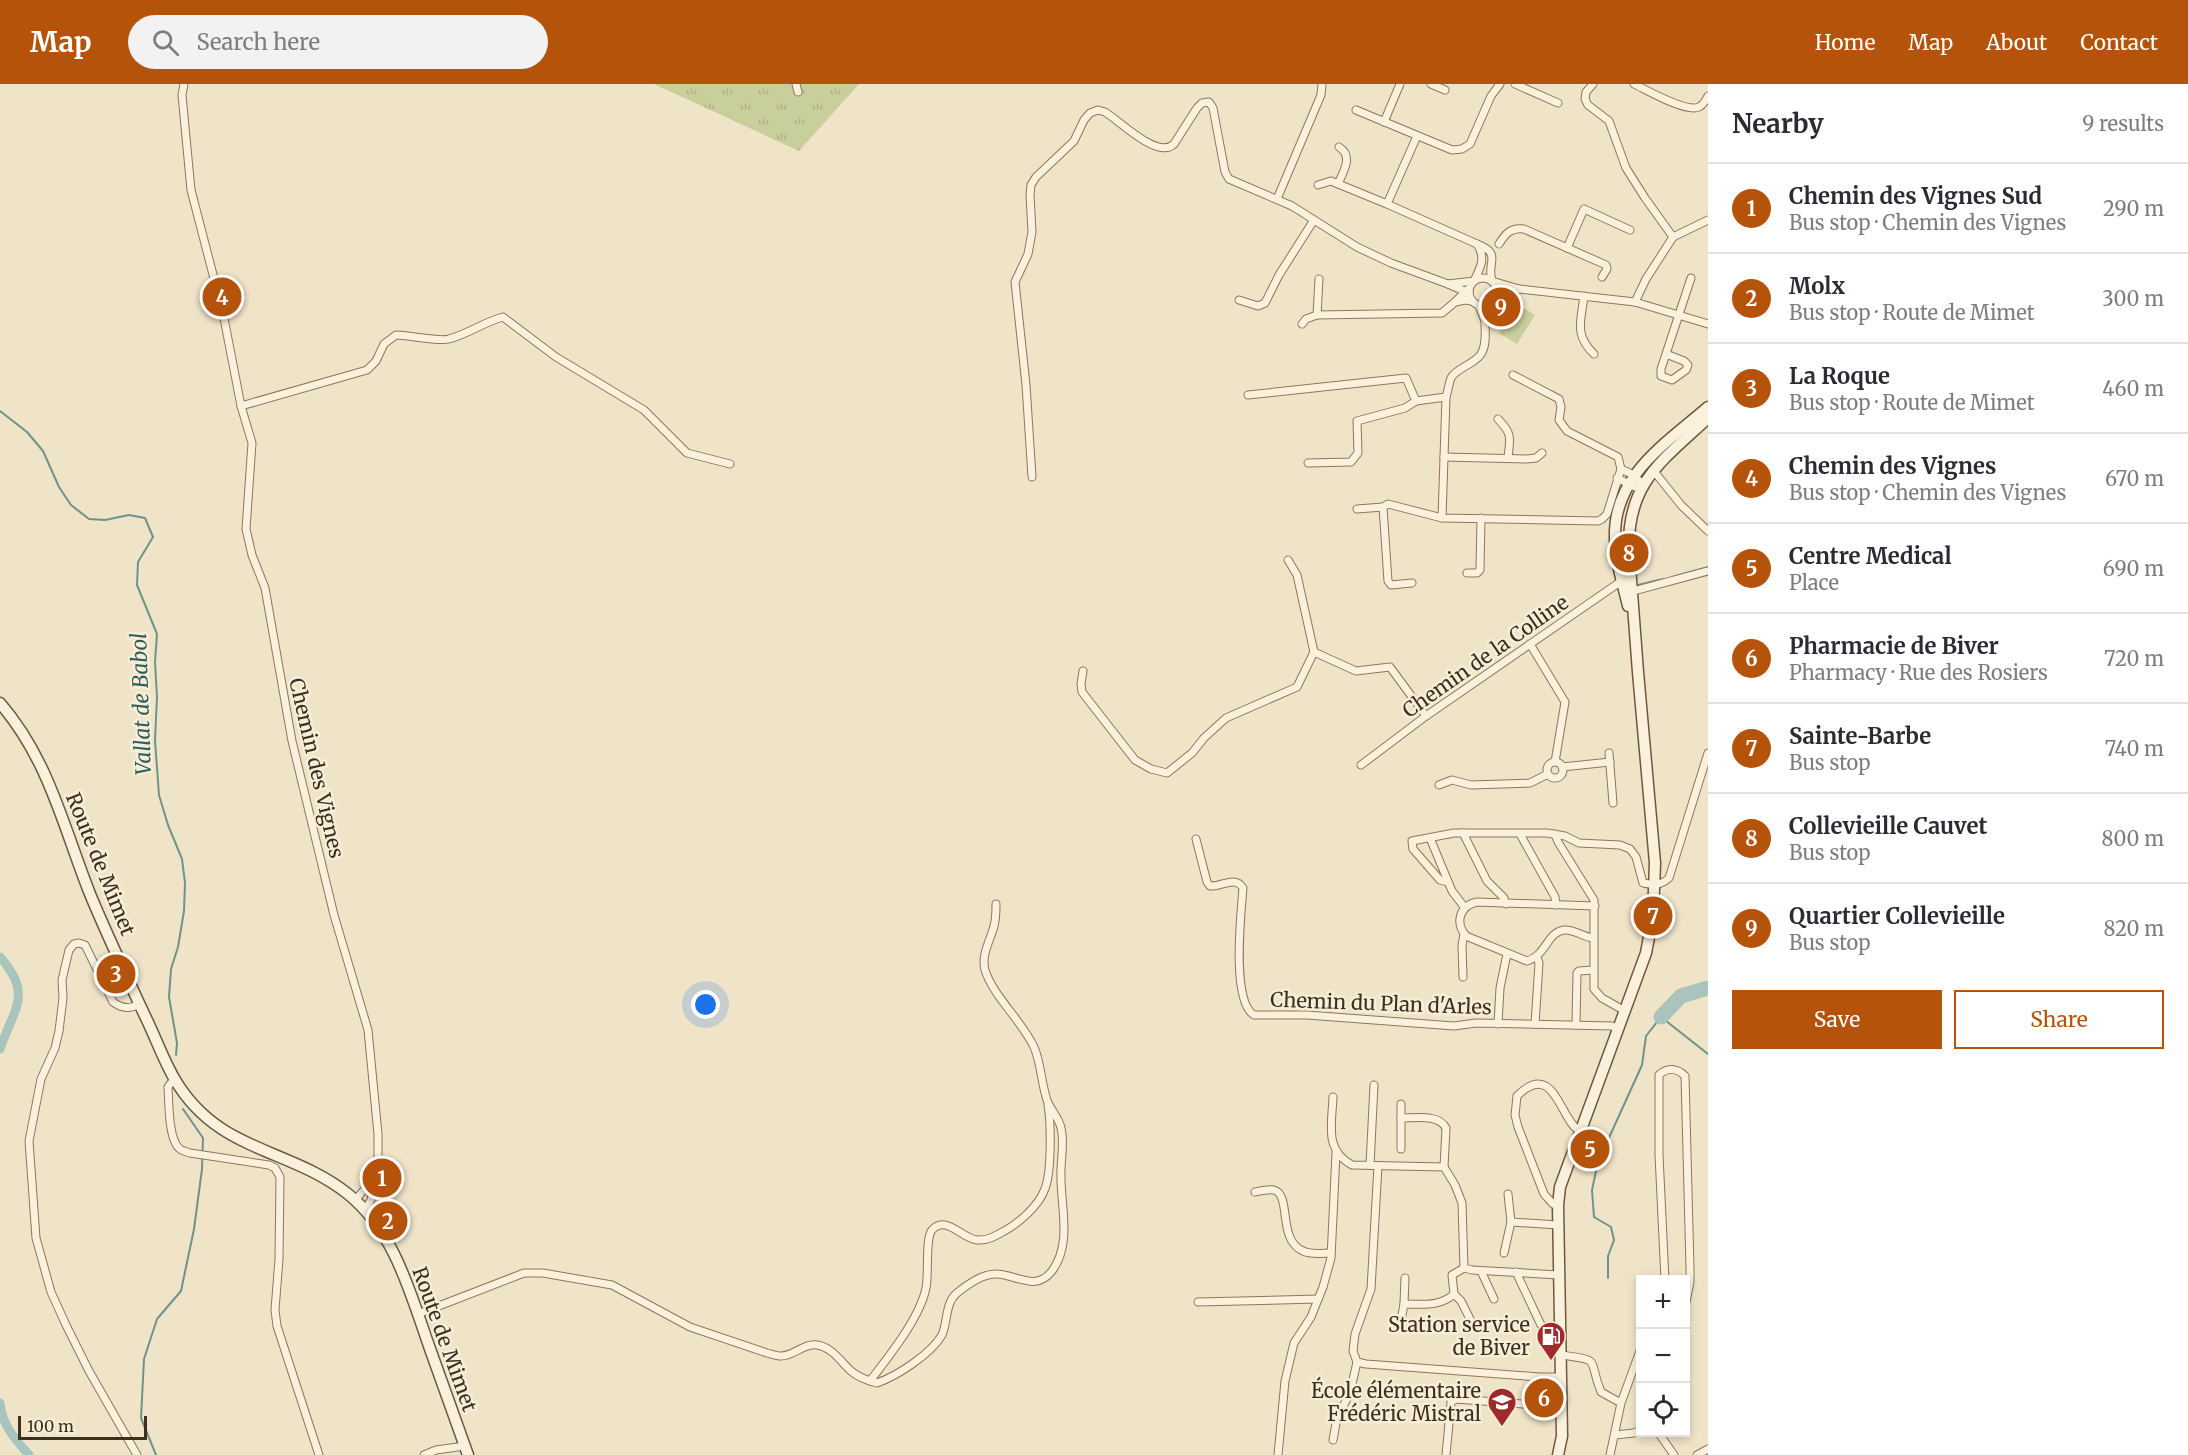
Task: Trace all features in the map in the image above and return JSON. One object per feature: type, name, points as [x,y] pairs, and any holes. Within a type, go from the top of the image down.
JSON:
[{"type":"main road","points":[[1558,1455],[1562,1436],[1558,1225],[1560,1186],[1646,953],[1655,885],[1638,672],[1627,580],[1633,509],[1643,485],[1653,470],[1707,412]]},
{"type":"main road","points":[[1627,580],[1614,537],[1620,505],[1631,480],[1655,452],[1707,412]]},
{"type":"main road","name":"Route de Mimet","points":[[0,703],[19,725],[44,770],[90,893],[174,1078],[201,1112],[222,1131],[244,1143],[323,1177],[355,1200],[379,1227],[390,1245],[418,1314],[466,1451]]},
{"type":"main road","points":[[1562,1436],[1566,1455]]},
{"type":"street","name":"Chemin des Vignes","points":[[184,84],[182,95],[191,190],[223,313],[252,443],[246,529],[252,555],[265,588],[300,776],[334,915],[368,1030],[378,1134],[378,1162],[371,1200],[365,1210]]},
{"type":"street","points":[[1277,199],[1321,95],[1322,84]]},
{"type":"street","points":[[1384,122],[1400,84]]},
{"type":"street","points":[[1431,84],[1444,90]]},
{"type":"street","points":[[1356,110],[1452,150],[1462,149],[1470,144],[1491,96],[1500,84]]},
{"type":"street","points":[[1515,84],[1558,103]]},
{"type":"street","points":[[1593,84],[1586,92],[1585,99],[1588,105],[1609,121],[1626,168],[1673,237]]},
{"type":"street","points":[[1634,84],[1691,109],[1699,107],[1708,96]]},
{"type":"street","points":[[1032,477],[1016,282],[1028,254],[1032,232],[1031,185],[1036,177],[1074,141],[1090,113],[1098,110],[1105,112],[1139,137],[1163,149],[1174,144],[1197,108],[1202,103],[1209,102],[1213,108],[1227,176],[1277,199],[1391,263],[1468,291],[1472,301]]},
{"type":"street","points":[[1387,204],[1417,136]]},
{"type":"street","points":[[1338,184],[1347,162],[1346,152],[1339,147]]},
{"type":"street","points":[[1318,185],[1331,181],[1387,204],[1477,244],[1494,259]]},
{"type":"street","points":[[1567,248],[1584,209],[1630,230]]},
{"type":"street","points":[[1239,300],[1258,306],[1265,303],[1279,275],[1314,220]]},
{"type":"street","points":[[1635,302],[1646,279],[1673,237],[1708,220]]},
{"type":"street","points":[[1497,297],[1497,288],[1492,281],[1491,269],[1494,259],[1499,244],[1508,232],[1518,228],[1606,265],[1607,269],[1602,277]]},
{"type":"street","points":[[1485,250],[1499,244]]},
{"type":"street","points":[[1302,324],[1311,316],[1317,315],[1442,313],[1468,291],[1482,264],[1485,250]]},
{"type":"street","points":[[1448,284],[1483,278],[1519,289],[1635,302],[1708,324]]},
{"type":"street","points":[[1666,354],[1691,278]]},
{"type":"street","points":[[1317,315],[1319,279]]},
{"type":"street","points":[[1442,518],[1446,397],[1451,379],[1454,374],[1481,354],[1484,345],[1485,321],[1491,304],[1497,297],[1519,289]]},
{"type":"street","points":[[1584,296],[1579,332],[1587,347],[1594,354]]},
{"type":"street","points":[[1455,302],[1472,301],[1479,306],[1485,321]]},
{"type":"street","points":[[1479,306],[1491,304]]},
{"type":"street","points":[[242,405],[367,370],[376,361],[384,344],[396,335],[446,340],[471,332],[492,320],[503,317],[556,357],[644,410],[687,453],[730,464]]},
{"type":"street","points":[[1357,509],[1385,505],[1442,518],[1600,520],[1607,514],[1621,469],[1620,460],[1614,454],[1566,431],[1560,424],[1558,416],[1562,407],[1559,399],[1513,375]]},
{"type":"street","points":[[1248,395],[1406,378],[1416,401]]},
{"type":"street","points":[[1308,463],[1351,462],[1358,453],[1357,421],[1405,408],[1416,401],[1446,397]]},
{"type":"street","points":[[1498,419],[1509,430],[1508,458]]},
{"type":"street","points":[[1444,457],[1536,458],[1542,453]]},
{"type":"street","points":[[1621,469],[1635,487],[1643,485]]},
{"type":"street","points":[[1653,470],[1682,505],[1708,531]]},
{"type":"street","points":[[1617,478],[1631,480]]},
{"type":"street","points":[[1385,505],[1388,581],[1391,585],[1412,583]]},
{"type":"street","points":[[1467,573],[1477,573],[1480,570],[1481,518]]},
{"type":"street","points":[[1083,671],[1082,692],[1135,760],[1151,769],[1167,773],[1192,753],[1204,738],[1226,718],[1297,687],[1314,652],[1297,575],[1288,560]]},
{"type":"street","points":[[1628,592],[1708,571]]},
{"type":"street","name":"Chemin de la Colline","points":[[1361,765],[1426,716],[1627,580]]},
{"type":"street","points":[[1530,644],[1565,702],[1555,762]]},
{"type":"street","points":[[1314,652],[1356,671],[1390,667],[1426,716]]},
{"type":"street","points":[[1609,753],[1613,803]]},
{"type":"street","points":[[1448,882],[1440,880],[1412,846],[1415,840],[1463,833],[1556,834],[1580,843],[1626,847],[1636,857],[1643,883],[1655,885],[1664,883],[1669,878],[1708,753]]},
{"type":"street","points":[[1548,774],[1557,777],[1562,774],[1562,767],[1555,762]]},
{"type":"street","points":[[1548,774],[1547,766],[1555,762]]},
{"type":"street","points":[[1562,767],[1610,762]]},
{"type":"street","points":[[1439,785],[1452,780],[1471,785],[1530,783],[1548,774]]},
{"type":"street","points":[[1463,833],[1487,881],[1504,898],[1506,904]]},
{"type":"street","points":[[1520,834],[1555,897],[1556,905]]},
{"type":"street","points":[[1556,834],[1558,842],[1591,894],[1595,906],[1594,989],[1602,999],[1624,1011]]},
{"type":"street","points":[[1430,838],[1448,882],[1465,908]]},
{"type":"street","name":"Chemin du Plan d'Arles","points":[[1196,839],[1210,886],[1234,881],[1240,883],[1243,888],[1239,969],[1247,1008],[1254,1016],[1307,1015],[1454,1026],[1476,1023],[1535,1024],[1612,1026],[1618,1029]]},
{"type":"street","points":[[1463,977],[1464,934],[1459,921],[1460,914],[1470,904],[1477,902],[1595,906]]},
{"type":"street","points":[[870,1381],[921,1307],[927,1287],[928,1241],[931,1231],[938,1225],[946,1224],[968,1238],[989,1239],[1010,1227],[1033,1207],[1045,1190],[1051,1124],[1035,1048],[985,969],[985,951],[994,927],[996,904]]},
{"type":"street","points":[[1464,934],[1527,961],[1537,957],[1554,934],[1560,931],[1572,931],[1593,938]]},
{"type":"street","points":[[137,1455],[88,1371],[51,1292],[36,1238],[29,1141],[37,1094],[56,1048],[63,998],[62,980],[72,946],[77,943],[85,945],[113,1002],[122,1008],[140,1004]]},
{"type":"street","points":[[1498,1024],[1500,988],[1507,954]]},
{"type":"street","points":[[1535,1024],[1539,963],[1537,957]]},
{"type":"street","points":[[1576,1025],[1577,973],[1593,970]]},
{"type":"street","points":[[1666,1275],[1659,1155],[1659,1075],[1672,1069],[1680,1071],[1685,1077],[1688,1275]]},
{"type":"street","points":[[174,1078],[168,1087],[170,1116],[175,1142],[181,1150],[269,1165],[275,1168],[280,1177],[279,1259],[275,1310],[277,1326],[319,1455]]},
{"type":"street","points":[[1333,1440],[1337,1418],[1350,1393],[1357,1362],[1353,1351],[1355,1334],[1371,1289],[1374,1085]]},
{"type":"street","points":[[1558,1205],[1553,1204],[1544,1194],[1518,1127],[1515,1115],[1517,1096],[1529,1087],[1542,1086],[1550,1089],[1557,1096],[1570,1124],[1580,1131]]},
{"type":"street","points":[[1278,1455],[1285,1381],[1294,1343],[1305,1328],[1318,1299],[1327,1274],[1331,1253],[1336,1153],[1332,1141],[1333,1097]]},
{"type":"street","points":[[418,1314],[524,1273],[543,1273],[612,1285],[690,1327],[767,1353],[780,1356],[790,1354],[807,1345],[816,1344],[834,1353],[853,1373],[870,1381],[877,1383],[892,1378],[927,1351],[941,1336],[949,1304],[955,1294],[978,1279],[999,1274],[1035,1282],[1052,1270],[1061,1251],[1064,1228],[1060,1176],[1062,1143],[1061,1128],[1047,1101]]},
{"type":"street","points":[[1401,1104],[1401,1149]]},
{"type":"street","points":[[1401,1118],[1436,1119],[1446,1128],[1444,1167],[1462,1203],[1464,1268]]},
{"type":"street","points":[[1336,1153],[1352,1165],[1444,1167]]},
{"type":"street","points":[[355,1200],[375,1178]]},
{"type":"street","points":[[1255,1192],[1275,1190],[1283,1198],[1286,1228],[1296,1247],[1305,1252],[1331,1253]]},
{"type":"street","points":[[1504,1253],[1511,1222],[1508,1194]]},
{"type":"street","points":[[1511,1222],[1558,1225]]},
{"type":"street","points":[[1474,1327],[1461,1301],[1454,1294],[1452,1275],[1464,1268],[1559,1275]]},
{"type":"street","points":[[1481,1271],[1494,1299]]},
{"type":"street","points":[[1516,1272],[1541,1325],[1548,1330]]},
{"type":"street","points":[[1400,1326],[1405,1278]]},
{"type":"street","points":[[1404,1304],[1440,1303],[1454,1294]]},
{"type":"street","points":[[1198,1302],[1318,1299]]},
{"type":"street","points":[[1561,1355],[1581,1357],[1592,1362],[1601,1392],[1621,1403]]},
{"type":"street","points":[[1357,1362],[1561,1377]]},
{"type":"street","points":[[1610,1455],[1621,1403],[1636,1364]]},
{"type":"street","points":[[1446,1455],[1451,1402],[1456,1399],[1562,1407]]},
{"type":"street","points":[[1615,1435],[1636,1432]]},
{"type":"street","points":[[1661,1437],[1674,1455]]},
{"type":"street","points":[[1697,1455],[1708,1449]]},
{"type":"street","points":[[424,1455],[436,1450],[466,1451]]},
{"type":"green space","points":[[654,84],[859,84],[799,151]]},
{"type":"green space","points":[[1517,304],[1535,315],[1517,344],[1499,333]]},
{"type":"waterway","name":"Vallat de Babol","points":[[0,411],[27,432],[43,451],[59,487],[71,505],[89,519],[105,520],[129,515],[145,518],[153,537],[138,562],[137,585],[157,634],[155,740],[159,795],[182,859],[185,883],[184,911],[178,947],[171,969],[169,997],[177,1043],[176,1055]]},
{"type":"waterway","points":[[1672,577],[1708,567]]},
{"type":"waterway","points":[[1638,585],[1663,579]]},
{"type":"waterway","points":[[0,957],[10,970],[18,992],[15,1012],[0,1049]]},
{"type":"waterway","points":[[1661,1017],[1681,996],[1708,988]]},
{"type":"waterway","points":[[1608,1278],[1608,1256],[1614,1240],[1611,1227],[1594,1217],[1592,1190],[1598,1162],[1642,1065],[1646,1036],[1661,1017],[1708,1054]]},
{"type":"waterway","name":"Vallat de Babol","points":[[156,1455],[141,1418],[144,1359],[157,1319],[181,1291],[194,1229],[202,1169],[203,1138],[183,1109]]},
{"type":"waterway","points":[[0,1403],[6,1425],[29,1455]]},
{"type":"place","name":"Chemin des Vignes","points":[[222,297]]},
{"type":"place","name":"Quartier Collevieille","points":[[1501,307]]},
{"type":"place","name":"Collevieille Cauvet","points":[[1629,553]]},
{"type":"place","name":"Sainte-Barbe","points":[[1653,916]]},
{"type":"place","name":"La Roque","points":[[116,974]]},
{"type":"place","name":"Centre Medical","points":[[1590,1149]]},
{"type":"place","name":"Chemin des Vignes Sud","points":[[382,1178]]},
{"type":"place","name":"Molx","points":[[388,1221]]},
{"type":"place","name":"Station service de Biver","points":[[1551,1362]]},
{"type":"place","name":"Pharmacie de Biver","points":[[1544,1398]]},
{"type":"place","name":"École élémentaire Frédéric Mistral","points":[[1502,1428]]}]
